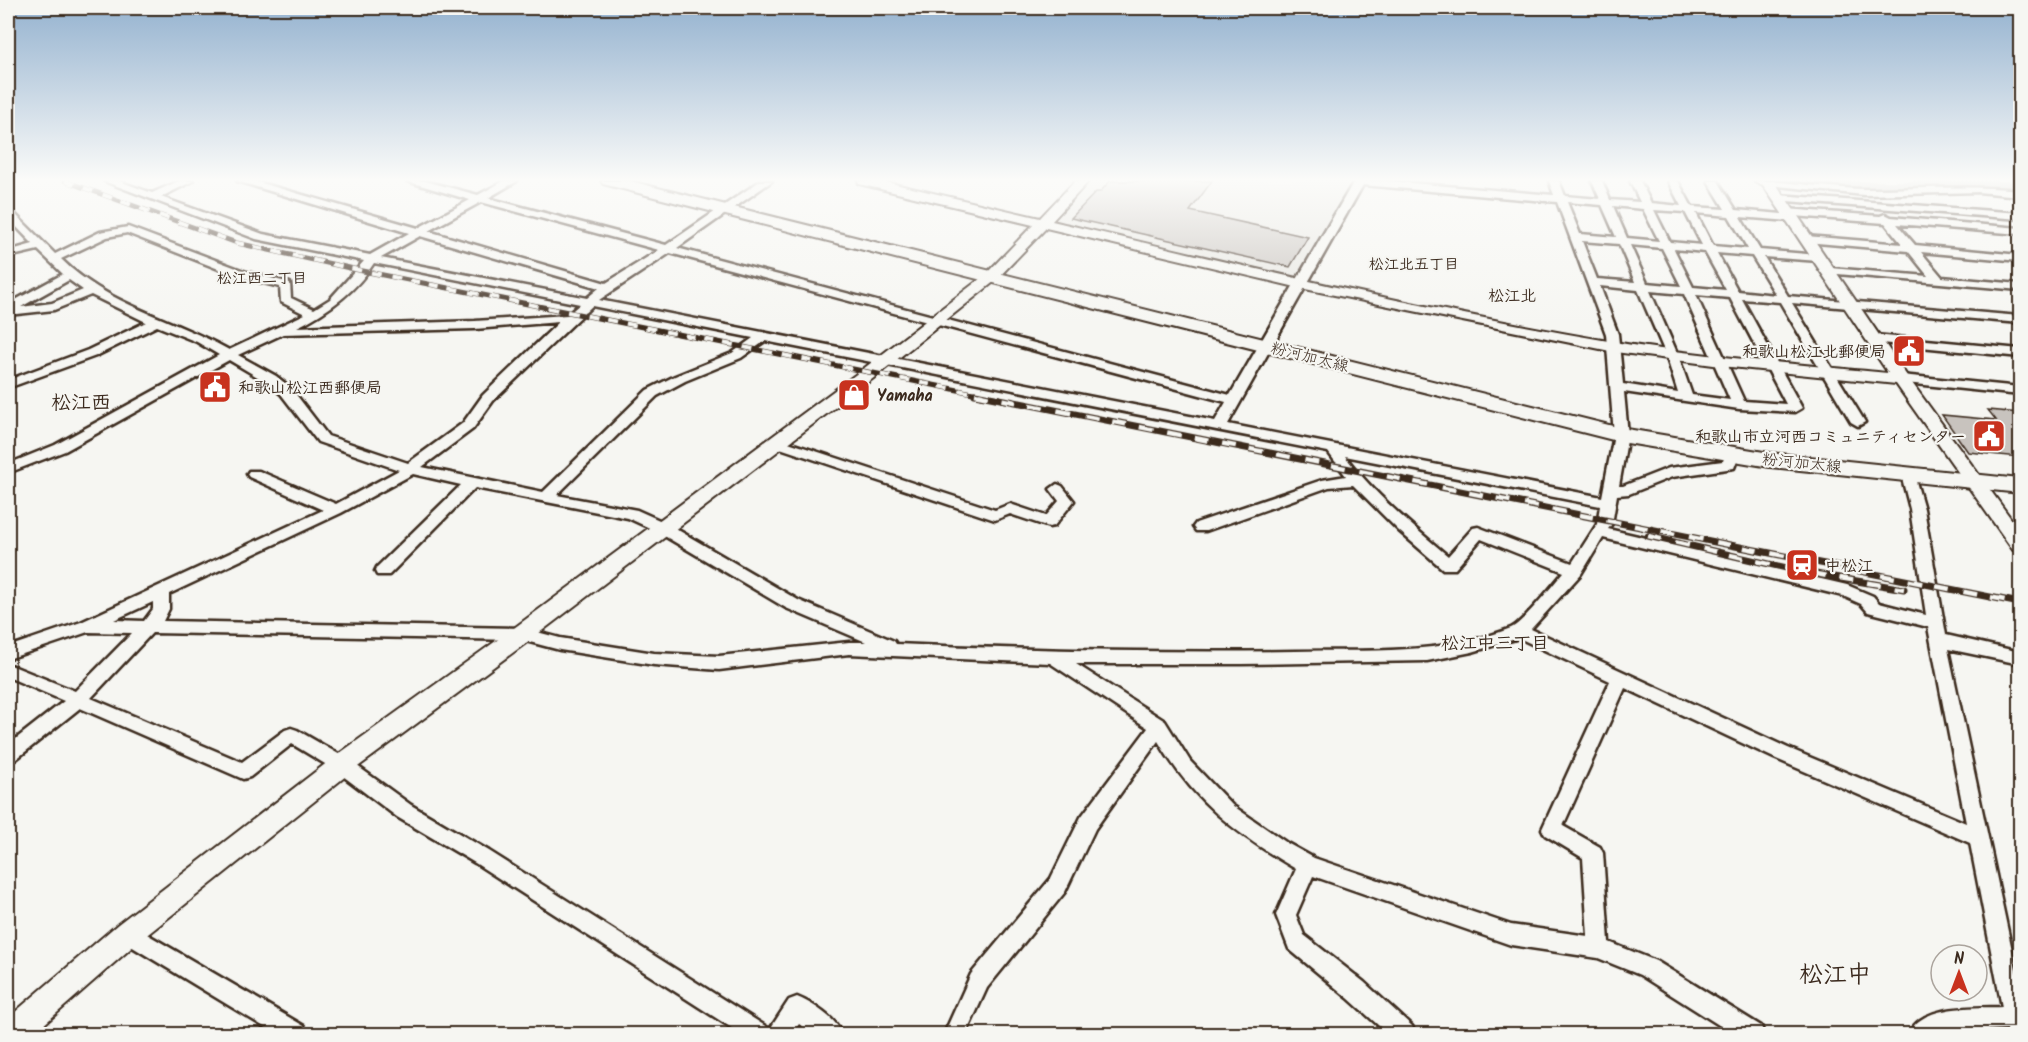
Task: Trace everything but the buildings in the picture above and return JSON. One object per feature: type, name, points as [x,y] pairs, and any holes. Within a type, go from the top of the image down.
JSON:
[{"type":"main road","name":"粉河加太線","points":[[795,230],[1676,447],[2020,486]]},
{"type":"street","points":[[24,230],[70,275],[93,290],[156,322],[201,339],[272,379],[286,391],[323,439],[411,469],[632,514],[661,527],[792,604],[900,650]]},
{"type":"street","points":[[53,259],[104,234],[128,230],[243,275],[286,285],[285,300],[315,314]]},
{"type":"street","points":[[235,230],[370,260],[593,302],[883,361],[1332,448],[1608,496],[1670,473],[1729,465],[1732,455]]},
{"type":"street","points":[[410,230],[608,287]]},
{"type":"street","points":[[8,469],[60,448],[230,354],[315,314],[334,301],[363,271],[370,260],[422,230]]},
{"type":"street","points":[[592,230],[1233,400]]},
{"type":"street","points":[[8,653],[87,626],[336,510],[399,477],[468,426],[488,398],[570,318],[593,302],[608,287],[698,230]]},
{"type":"street","points":[[11,1035],[128,933],[342,765],[522,634],[990,278],[1036,230]]},
{"type":"street","points":[[1065,230],[1300,284],[1614,347],[1775,367],[2020,391]]},
{"type":"street","points":[[1220,425],[1331,230]]},
{"type":"street","points":[[87,626],[522,634],[560,644],[654,659],[719,663],[849,648],[1053,657],[1241,658],[1427,655],[1472,646],[1520,631],[1575,570],[1606,520],[1608,496],[1621,435],[1614,347],[1571,230]]},
{"type":"street","points":[[1617,230],[1672,354],[1686,398]]},
{"type":"street","points":[[1658,230],[1689,291],[1739,405]]},
{"type":"street","points":[[1617,387],[1739,405],[1796,408],[1699,230]]},
{"type":"street","points":[[1744,230],[1858,422]]},
{"type":"street","points":[[1799,230],[1830,271],[1901,379],[2020,545]]},
{"type":"street","points":[[1896,230],[1938,280]]},
{"type":"street","points":[[2004,230],[2020,231]]},
{"type":"street","points":[[1574,237],[1819,258]]},
{"type":"street","points":[[1806,239],[2020,258]]},
{"type":"street","points":[[8,254],[39,246]]},
{"type":"street","points":[[1830,271],[2020,287]]},
{"type":"street","points":[[8,310],[70,275]]},
{"type":"street","points":[[1592,282],[2020,320]]},
{"type":"street","points":[[8,310],[54,306],[93,290]]},
{"type":"street","points":[[279,332],[476,325],[570,318]]},
{"type":"street","points":[[8,384],[92,353],[156,322]]},
{"type":"street","points":[[545,498],[652,393],[669,382],[741,355],[762,337]]},
{"type":"street","points":[[1875,339],[2020,353]]},
{"type":"street","points":[[776,442],[995,515],[1010,509],[1049,522],[1067,501],[1057,489]]},
{"type":"street","points":[[1332,448],[1356,480],[1404,527],[1449,564],[1478,532],[1575,570]]},
{"type":"street","points":[[254,474],[336,510]]},
{"type":"street","points":[[1908,474],[1917,508],[1936,631],[2018,1024],[1943,1021],[1920,1035]]},
{"type":"street","points":[[1201,527],[1327,483],[1356,480]]},
{"type":"street","points":[[383,571],[472,483]]},
{"type":"street","points":[[1599,532],[1847,591],[1867,600],[1874,608],[2020,658]]},
{"type":"street","points":[[8,755],[77,701],[148,627],[161,609],[161,592]]},
{"type":"street","points":[[1520,631],[1781,753],[1980,838]]},
{"type":"street","points":[[1053,657],[1159,726],[1183,766],[1225,811],[1280,849],[1308,865],[1511,934],[1599,948],[1648,968],[1753,1035]]},
{"type":"street","points":[[8,670],[77,701],[188,744],[243,771],[291,735],[342,765],[404,811],[491,863],[761,1035]]},
{"type":"street","points":[[1599,948],[1593,854],[1552,829],[1620,679]]},
{"type":"street","points":[[955,1035],[979,981],[1058,885],[1089,823],[1159,726]]},
{"type":"street","points":[[1308,865],[1286,915],[1296,942],[1356,990],[1404,1035]]},
{"type":"street","points":[[128,933],[296,1035]]},
{"type":"street","points":[[779,1035],[797,1008],[831,1035]]},
{"type":"shaded area","points":[[1085,230],[1323,230],[1294,279]]},
{"type":"railway","points":[[200,230],[237,243],[363,271],[983,395]]},
{"type":"railway","points":[[975,394],[2020,603]]},
{"type":"railway","points":[[1648,536],[1804,572],[1904,589]]},
{"type":"place","name":"和歌山松江北郵便局","points":[[1909,351]]},
{"type":"place","name":"和歌山松江西郵便局","points":[[215,387]]},
{"type":"place","name":"Yamaha","points":[[854,395]]},
{"type":"place","name":"和歌山市立河西コミュニティセンター","points":[[1989,436]]},
{"type":"place","name":"中松江","points":[[1802,565]]},
{"type":"district","name":"松江北五丁目","points":[[1414,264]]},
{"type":"district","name":"松江西二丁目","points":[[262,278]]},
{"type":"district","name":"松江北","points":[[1512,295]]},
{"type":"district","name":"松江西","points":[[81,402]]},
{"type":"district","name":"松江中三丁目","points":[[1495,643]]},
{"type":"district","name":"松江中","points":[[1835,974]]}]
